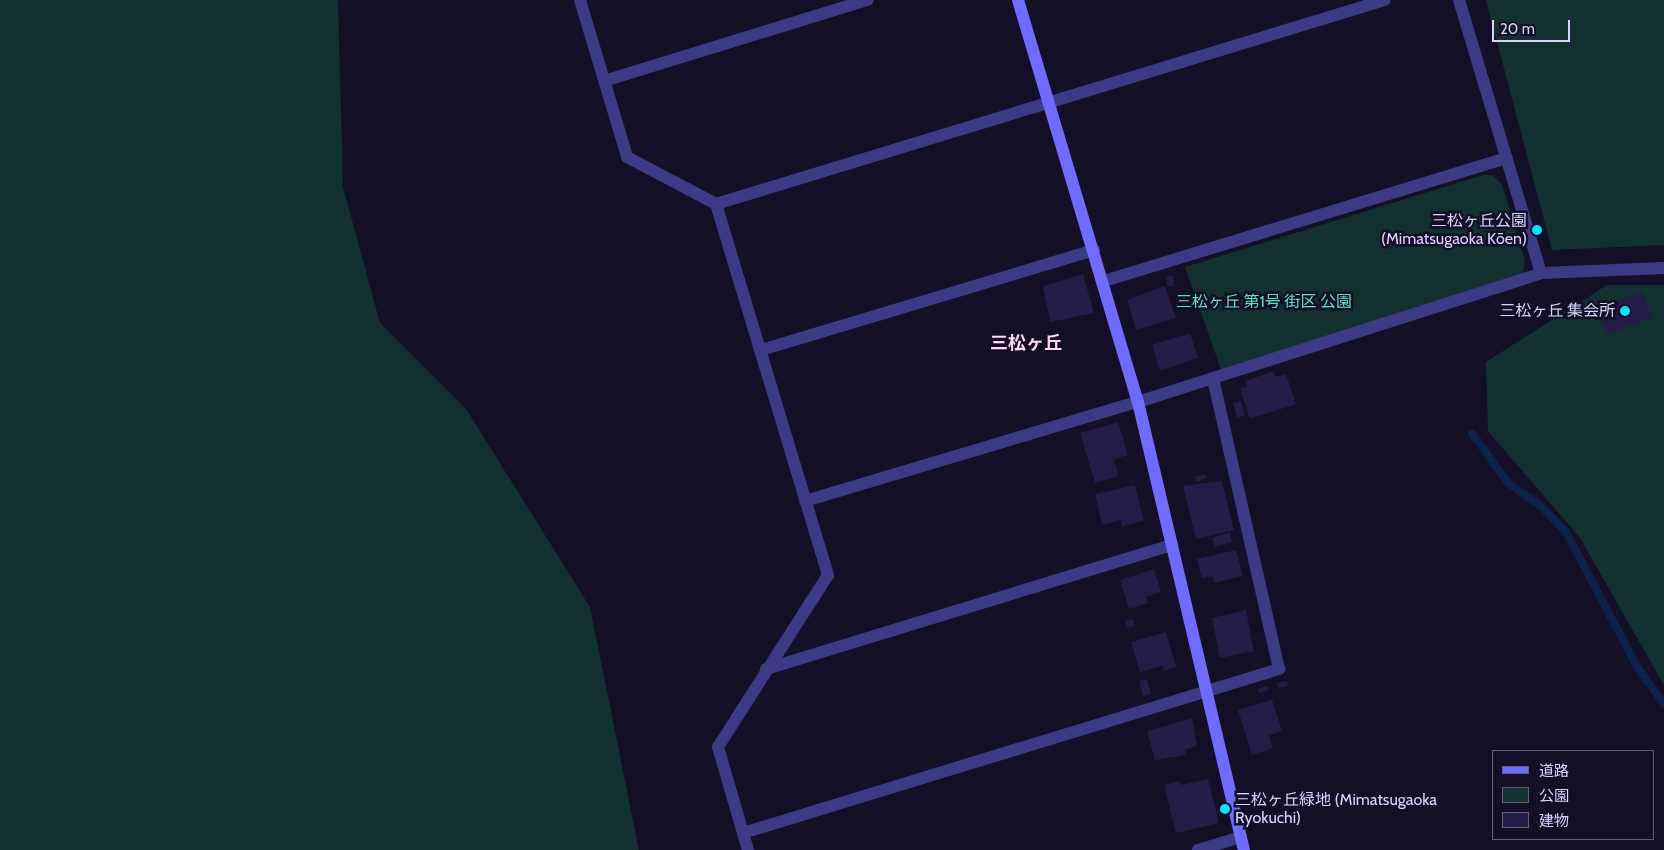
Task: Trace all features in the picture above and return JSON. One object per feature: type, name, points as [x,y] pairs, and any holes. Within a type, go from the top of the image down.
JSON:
[{"type":"street","points":[[580,0],[627,157],[716,204],[1385,0]]},
{"type":"street","points":[[604,81],[868,0]]},
{"type":"street","points":[[1018,0],[1104,281],[1138,402],[1208,691],[1244,850]]},
{"type":"street","points":[[1459,0],[1542,274]]},
{"type":"street","points":[[1104,281],[1507,158]]},
{"type":"street","points":[[716,204],[828,575],[766,669],[718,747],[748,850]]},
{"type":"street","points":[[761,350],[1094,250]]},
{"type":"street","points":[[805,500],[1214,379],[1542,274],[1664,268]]},
{"type":"street","points":[[742,833],[1279,669],[1214,379]]},
{"type":"street","points":[[766,669],[1172,545]]},
{"type":"street","points":[[1198,850],[1241,837]]},
{"type":"green space","points":[[0,0],[338,0],[343,187],[380,323],[466,409],[590,607],[639,850],[0,850]]},
{"type":"green space","points":[[1486,0],[1664,0],[1664,245],[1552,250]]},
{"type":"green space","name":"三松ヶ丘 第1号 街区 公園","points":[[1483,175],[1492,175],[1502,184],[1525,260],[1523,275],[1223,375],[1185,267]]},
{"type":"green space","points":[[1607,285],[1664,285],[1664,685],[1580,538],[1488,431],[1486,362]]},
{"type":"building","points":[[1083,274],[1094,313],[1050,322],[1043,286]]},
{"type":"building","points":[[1173,276],[1174,286],[1167,286],[1166,277]]},
{"type":"building","points":[[1165,286],[1176,318],[1136,330],[1127,300]]},
{"type":"building","name":"三松ヶ丘 集会所","points":[[1643,292],[1652,317],[1607,334],[1597,306]]},
{"type":"building","points":[[1190,333],[1198,358],[1160,371],[1152,345]]},
{"type":"building","points":[[1274,371],[1275,377],[1286,374],[1296,404],[1250,419],[1240,388],[1247,386],[1245,381]]},
{"type":"building","points":[[1241,401],[1245,415],[1237,418],[1233,403]]},
{"type":"building","points":[[1118,422],[1128,455],[1114,459],[1119,476],[1095,483],[1080,433]]},
{"type":"building","points":[[1205,474],[1207,478],[1196,482],[1195,477]]},
{"type":"building","points":[[1222,481],[1234,530],[1196,539],[1183,486]]},
{"type":"building","points":[[1135,485],[1144,521],[1122,526],[1121,520],[1102,525],[1095,494]]},
{"type":"building","points":[[1230,532],[1232,542],[1215,547],[1212,538]]},
{"type":"building","points":[[1236,550],[1243,576],[1214,583],[1212,576],[1202,579],[1197,559]]},
{"type":"building","points":[[1154,569],[1161,592],[1146,597],[1148,603],[1129,609],[1120,580]]},
{"type":"building","points":[[1246,610],[1254,651],[1220,658],[1212,618]]},
{"type":"building","points":[[1133,619],[1135,626],[1127,628],[1125,621]]},
{"type":"building","points":[[1166,632],[1176,667],[1164,671],[1162,666],[1140,672],[1131,642]]},
{"type":"building","points":[[1147,679],[1151,694],[1143,696],[1139,681]]},
{"type":"building","points":[[1287,681],[1288,686],[1278,688],[1277,683]]},
{"type":"building","points":[[1268,686],[1270,690],[1259,693],[1257,689]]},
{"type":"building","points":[[1272,700],[1282,731],[1269,735],[1273,748],[1252,755],[1238,710]]},
{"type":"building","points":[[1192,718],[1197,746],[1185,750],[1186,755],[1155,760],[1147,731]]},
{"type":"building","points":[[1208,779],[1219,823],[1176,833],[1164,785],[1180,781],[1181,785]]},
{"type":"waterway","points":[[1472,433],[1508,483],[1540,505],[1566,532],[1638,668],[1664,704]]},
{"type":"place","name":"三松ヶ丘公園 (Mimatsugaoka Kōen)","points":[[1537,230]]},
{"type":"place","name":"三松ヶ丘 集会所","points":[[1625,311]]},
{"type":"place","name":"三松ヶ丘緑地 (Mimatsugaoka Ryokuchi)","points":[[1225,809]]},
{"type":"district","name":"三松ヶ丘","points":[[1026,343]]}]
